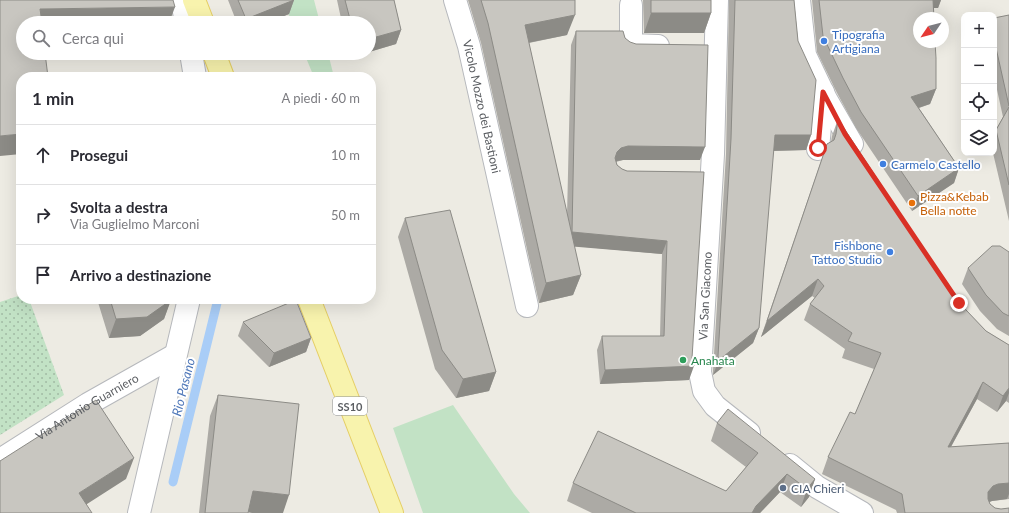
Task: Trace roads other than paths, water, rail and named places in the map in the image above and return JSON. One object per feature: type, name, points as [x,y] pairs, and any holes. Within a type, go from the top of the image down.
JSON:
[{"type":"main road","points":[[194,0],[200,16]]},
{"type":"main road","points":[[217,60],[221,72]]},
{"type":"main road","name":"SS10","points":[[310,304],[392,513]]},
{"type":"street","points":[[182,0],[185,16]]},
{"type":"street","name":"Vicolo Mozzo dei Bastioni","points":[[455,0],[469,46],[527,306]]},
{"type":"street","name":"Via San Giacomo","points":[[717,0],[708,46],[712,174],[700,372],[704,391],[715,406],[817,487],[862,513]]},
{"type":"street","points":[[799,0],[805,55],[845,134],[863,160]]},
{"type":"street","points":[[631,5],[631,45],[677,46]]},
{"type":"street","points":[[192,60],[194,72]]},
{"type":"street","points":[[818,148],[823,92]]},
{"type":"street","points":[[689,173],[712,174]]},
{"type":"street","points":[[139,513],[188,304]]},
{"type":"street","name":"Via Antonio Guarniero","points":[[0,460],[88,404],[175,355]]},
{"type":"waterway","name":"Rio Pasano","points":[[173,482],[217,304]]},
{"type":"place","name":"Tipografia Artigiana","points":[[824,41]]},
{"type":"place","name":"Carmelo Castello","points":[[883,164]]},
{"type":"place","name":"Pizza&Kebab Bella notte","points":[[912,203]]},
{"type":"place","name":"Fishbone Tattoo Studio","points":[[890,252]]},
{"type":"place","name":"Anahata","points":[[683,360]]},
{"type":"place","name":"CIA Chieri","points":[[783,488]]}]
